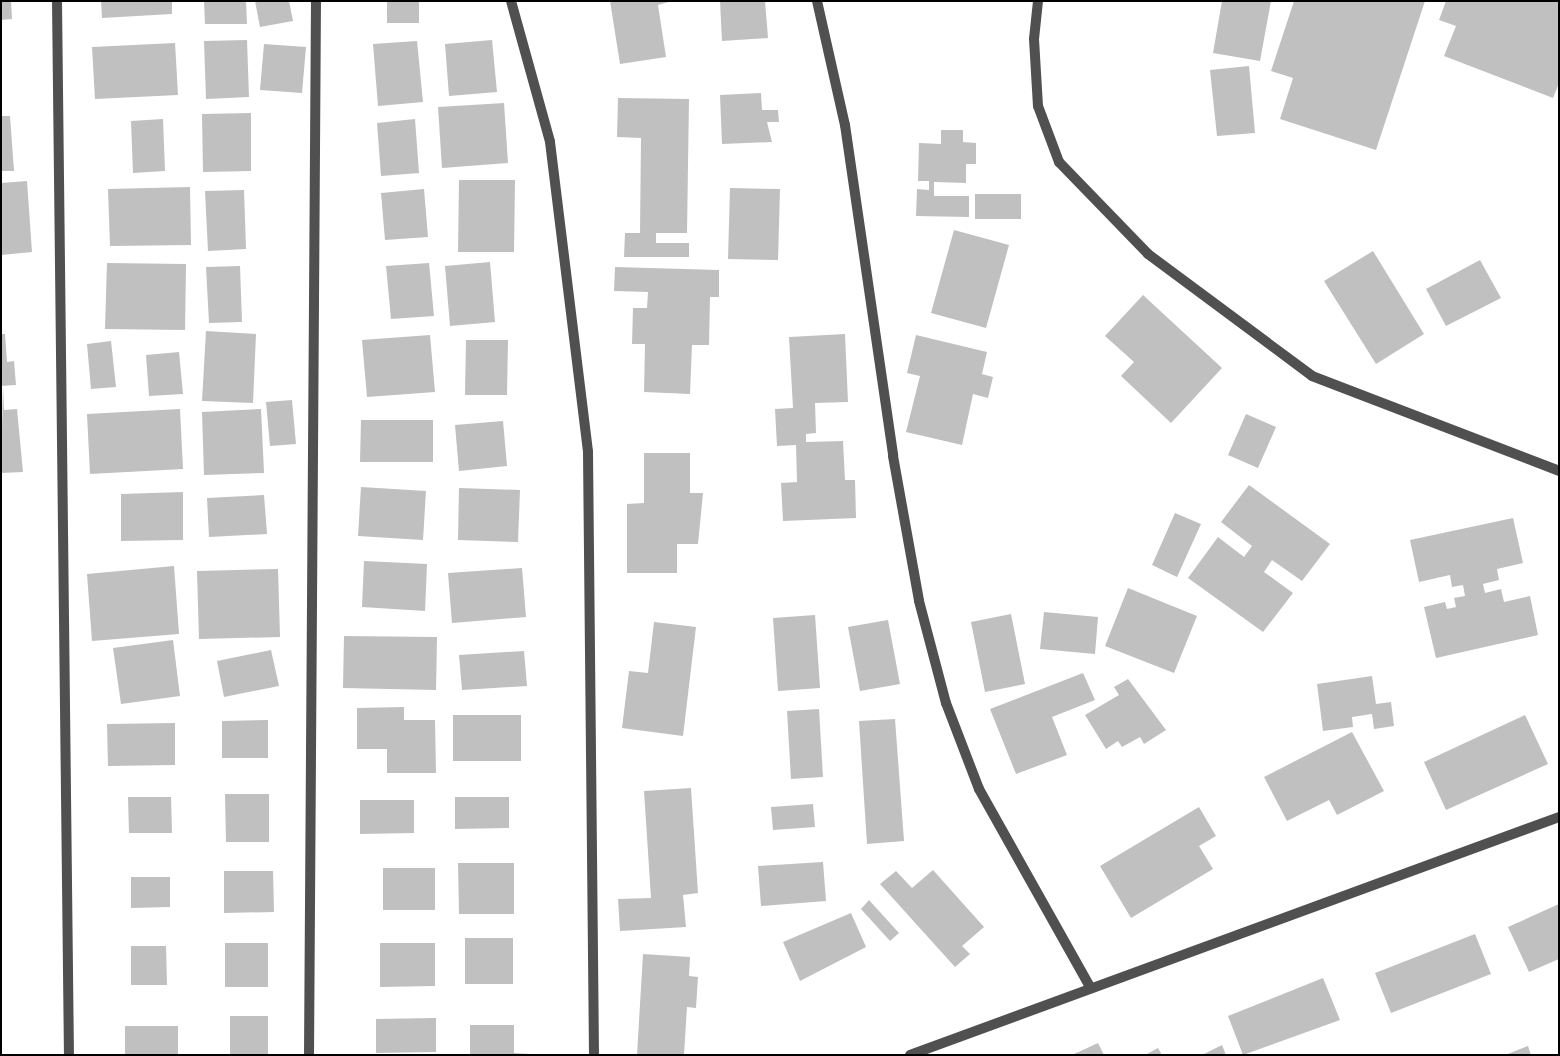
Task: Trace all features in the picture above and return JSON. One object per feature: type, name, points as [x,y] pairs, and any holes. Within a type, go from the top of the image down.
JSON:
[{"type":"street","points":[[57,1],[69,1055]]},
{"type":"street","points":[[309,1055],[316,1]]},
{"type":"street","points":[[511,1],[550,142],[588,452],[594,1055]]},
{"type":"street","points":[[817,1],[845,126],[892,456],[918,601],[946,703],[979,789],[1090,987]]},
{"type":"street","points":[[1038,1],[1034,39],[1038,106],[1059,162],[1148,254],[1312,376],[1559,471]]},
{"type":"street","points":[[910,1055],[1090,987],[1559,817]]},
{"type":"building","points":[[1,1],[11,1],[12,19],[1,20]]},
{"type":"building","points":[[101,1],[172,1],[172,14],[102,18]]},
{"type":"building","points":[[204,1],[246,1],[247,24],[205,24]]},
{"type":"building","points":[[255,1],[289,1],[293,21],[260,27]]},
{"type":"building","points":[[387,1],[419,1],[419,23],[387,23]]},
{"type":"building","points":[[610,1],[672,1],[658,5],[666,57],[620,64]]},
{"type":"building","points":[[720,1],[765,1],[768,38],[722,41]]},
{"type":"building","points":[[1222,1],[1271,1],[1260,61],[1213,53]]},
{"type":"building","points":[[1294,1],[1425,1],[1376,150],[1280,119],[1293,78],[1271,71]]},
{"type":"building","points":[[1446,1],[1559,1],[1559,83],[1553,98],[1444,56],[1456,26],[1439,20]]},
{"type":"building","points":[[247,40],[249,97],[206,99],[204,41]]},
{"type":"building","points":[[492,40],[497,92],[449,96],[445,44]]},
{"type":"building","points":[[417,41],[423,102],[378,106],[373,44]]},
{"type":"building","points":[[175,43],[178,95],[95,99],[92,47]]},
{"type":"building","points":[[264,44],[306,47],[302,93],[260,90]]},
{"type":"building","points":[[1249,66],[1255,133],[1217,136],[1210,70]]},
{"type":"building","points":[[761,93],[762,110],[778,110],[779,122],[767,122],[772,142],[722,144],[720,95]]},
{"type":"building","points":[[618,98],[689,99],[687,233],[656,233],[656,243],[689,243],[689,257],[624,257],[625,233],[640,233],[641,138],[617,137]]},
{"type":"building","points":[[504,103],[508,163],[442,168],[438,107]]},
{"type":"building","points":[[251,113],[251,171],[203,172],[202,114]]},
{"type":"building","points":[[1,116],[10,116],[14,171],[1,171]]},
{"type":"building","points":[[163,119],[165,171],[133,173],[131,121]]},
{"type":"building","points":[[415,119],[419,173],[381,176],[377,123]]},
{"type":"building","points":[[941,130],[963,130],[963,142],[976,143],[976,164],[966,164],[966,183],[934,182],[934,196],[969,196],[969,217],[916,216],[917,189],[929,190],[929,181],[918,181],[919,143],[941,144]]},
{"type":"building","points":[[459,180],[515,180],[514,252],[458,252]]},
{"type":"building","points":[[27,181],[32,252],[1,255],[1,183]]},
{"type":"building","points":[[190,187],[191,245],[110,246],[108,189]]},
{"type":"building","points":[[730,188],[780,189],[778,260],[728,259]]},
{"type":"building","points":[[424,189],[428,237],[385,240],[381,193]]},
{"type":"building","points":[[244,190],[246,249],[208,251],[205,191]]},
{"type":"building","points":[[975,194],[1021,194],[1021,219],[975,219]]},
{"type":"building","points":[[954,230],[1009,245],[986,328],[931,313]]},
{"type":"building","points":[[1373,251],[1424,334],[1376,364],[1324,281]]},
{"type":"building","points":[[1480,260],[1501,298],[1446,326],[1426,289]]},
{"type":"building","points":[[490,262],[495,322],[450,326],[445,266]]},
{"type":"building","points":[[107,263],[186,264],[185,330],[105,329]]},
{"type":"building","points":[[429,263],[434,316],[391,319],[386,266]]},
{"type":"building","points":[[240,266],[242,322],[209,323],[206,267]]},
{"type":"building","points":[[615,267],[719,270],[719,297],[710,297],[709,345],[692,345],[690,394],[644,392],[645,344],[632,344],[633,308],[647,308],[648,292],[614,291]]},
{"type":"building","points":[[1143,295],[1222,368],[1171,423],[1121,376],[1134,362],[1105,336]]},
{"type":"building","points":[[206,331],[256,334],[253,403],[202,401]]},
{"type":"building","points":[[1,334],[5,334],[7,362],[14,361],[16,385],[1,386]]},
{"type":"building","points":[[845,334],[848,402],[815,403],[816,433],[806,434],[806,442],[843,441],[845,480],[855,480],[856,518],[783,521],[781,483],[797,482],[796,445],[777,446],[775,409],[793,408],[789,337]]},
{"type":"building","points":[[430,335],[435,392],[367,397],[362,340]]},
{"type":"building","points":[[916,335],[987,352],[982,374],[993,377],[988,398],[973,394],[962,445],[906,432],[920,376],[907,373]]},
{"type":"building","points":[[466,340],[508,340],[507,395],[465,395]]},
{"type":"building","points":[[111,341],[116,387],[91,389],[87,344]]},
{"type":"building","points":[[179,352],[183,394],[149,396],[146,355]]},
{"type":"building","points":[[3,386],[4,410],[17,409],[23,472],[1,473]]},
{"type":"building","points":[[292,400],[296,444],[270,446],[266,402]]},
{"type":"building","points":[[180,409],[183,469],[90,474],[87,414]]},
{"type":"building","points":[[261,409],[264,473],[204,475],[202,412]]},
{"type":"building","points":[[1246,414],[1276,427],[1258,468],[1228,455]]},
{"type":"building","points":[[361,420],[433,420],[433,462],[360,462]]},
{"type":"building","points":[[503,421],[507,466],[459,471],[455,425]]},
{"type":"building","points":[[644,453],[690,453],[690,493],[703,493],[698,544],[677,544],[677,573],[627,573],[627,504],[644,503]]},
{"type":"building","points":[[1249,485],[1330,544],[1302,581],[1272,560],[1264,572],[1293,593],[1263,632],[1188,578],[1218,537],[1244,557],[1252,546],[1221,522]]},
{"type":"building","points":[[361,487],[426,491],[423,540],[358,536]]},
{"type":"building","points":[[459,488],[520,490],[518,542],[458,540]]},
{"type":"building","points":[[183,492],[183,540],[121,541],[121,494]]},
{"type":"building","points":[[264,495],[267,534],[209,537],[207,498]]},
{"type":"building","points":[[1175,513],[1201,524],[1177,577],[1152,565]]},
{"type":"building","points":[[1513,518],[1523,563],[1497,569],[1499,580],[1483,584],[1485,593],[1501,589],[1504,602],[1530,596],[1538,635],[1436,658],[1424,607],[1445,602],[1447,609],[1456,607],[1454,598],[1465,596],[1463,585],[1452,587],[1450,575],[1419,582],[1410,540]]},
{"type":"building","points":[[364,561],[427,564],[425,611],[362,607]]},
{"type":"building","points":[[174,566],[179,634],[92,641],[87,574]]},
{"type":"building","points":[[522,568],[526,617],[452,623],[448,573]]},
{"type":"building","points":[[278,569],[280,637],[199,639],[197,571]]},
{"type":"building","points":[[1128,588],[1197,616],[1174,673],[1105,646]]},
{"type":"building","points":[[1044,612],[1098,617],[1095,654],[1040,649]]},
{"type":"building","points":[[1011,614],[1025,684],[985,692],[971,622]]},
{"type":"building","points":[[815,615],[820,688],[778,691],[773,618]]},
{"type":"building","points":[[888,620],[900,684],[860,691],[848,627]]},
{"type":"building","points":[[654,622],[696,627],[683,736],[622,728],[629,671],[648,673]]},
{"type":"building","points":[[344,636],[437,637],[436,690],[343,688]]},
{"type":"building","points":[[173,640],[180,696],[121,704],[113,648]]},
{"type":"building","points":[[271,650],[279,686],[224,697],[217,661]]},
{"type":"building","points":[[524,651],[527,686],[462,690],[459,655]]},
{"type":"building","points":[[1083,673],[1095,700],[1052,717],[1067,755],[1016,774],[990,709]]},
{"type":"building","points":[[1372,676],[1376,704],[1391,702],[1394,726],[1374,729],[1372,714],[1352,717],[1353,727],[1323,731],[1317,684]]},
{"type":"building","points":[[1128,679],[1166,730],[1144,744],[1140,737],[1122,747],[1118,741],[1106,749],[1085,715],[1119,695],[1114,687]]},
{"type":"building","points":[[404,707],[404,720],[435,720],[436,773],[387,773],[387,749],[357,749],[357,708]]},
{"type":"building","points":[[819,709],[823,777],[791,779],[787,711]]},
{"type":"building","points":[[453,715],[521,715],[521,761],[453,761]]},
{"type":"building","points":[[1525,715],[1548,764],[1446,810],[1424,762]]},
{"type":"building","points":[[895,719],[904,841],[867,844],[859,721]]},
{"type":"building","points":[[268,720],[268,758],[222,758],[222,721]]},
{"type":"building","points":[[175,723],[175,765],[108,766],[107,724]]},
{"type":"building","points":[[1352,732],[1384,791],[1337,815],[1329,800],[1287,821],[1264,777]]},
{"type":"building","points":[[691,788],[698,893],[683,895],[686,927],[620,931],[618,899],[651,898],[644,791]]},
{"type":"building","points":[[225,794],[269,794],[269,842],[226,842]]},
{"type":"building","points":[[128,797],[171,797],[172,833],[129,833]]},
{"type":"building","points":[[455,797],[509,797],[509,828],[455,829]]},
{"type":"building","points":[[360,800],[414,800],[414,833],[360,834]]},
{"type":"building","points":[[813,804],[815,827],[773,830],[771,807]]},
{"type":"building","points":[[1199,807],[1216,836],[1199,846],[1213,869],[1131,918],[1100,866]]},
{"type":"building","points":[[823,862],[826,901],[761,906],[758,866]]},
{"type":"building","points":[[458,863],[514,863],[514,914],[459,914]]},
{"type":"building","points":[[383,868],[435,868],[435,910],[383,910]]},
{"type":"building","points":[[933,870],[984,927],[962,946],[970,954],[955,967],[880,884],[896,871],[912,888]]},
{"type":"building","points":[[224,871],[273,871],[274,912],[224,913]]},
{"type":"building","points":[[131,877],[170,877],[170,907],[131,908]]},
{"type":"building","points":[[869,900],[899,933],[890,941],[861,909]]},
{"type":"building","points":[[1559,904],[1559,959],[1529,972],[1508,927]]},
{"type":"building","points":[[851,913],[866,947],[800,981],[783,942]]},
{"type":"building","points":[[1475,934],[1491,974],[1391,1013],[1375,973]]},
{"type":"building","points":[[465,938],[513,938],[513,984],[465,984]]},
{"type":"building","points":[[225,943],[268,943],[268,987],[225,987]]},
{"type":"building","points":[[380,943],[435,943],[435,986],[380,987]]},
{"type":"building","points":[[131,946],[166,946],[167,985],[131,985]]},
{"type":"building","points":[[643,954],[690,957],[689,976],[698,977],[696,1008],[687,1007],[684,1055],[637,1055]]},
{"type":"building","points":[[1323,978],[1340,1020],[1243,1055],[1228,1016]]},
{"type":"building","points":[[230,1016],[268,1016],[268,1055],[230,1055]]},
{"type":"building","points":[[436,1018],[436,1052],[376,1053],[376,1019]]},
{"type":"building","points":[[470,1025],[514,1025],[514,1053],[546,1055],[470,1055]]},
{"type":"building","points":[[125,1026],[178,1026],[178,1055],[125,1055]]},
{"type":"building","points":[[1098,1043],[1104,1055],[1072,1055]]},
{"type":"building","points":[[1222,1045],[1226,1055],[1202,1055]]},
{"type":"building","points":[[1528,1046],[1531,1055],[1505,1055]]},
{"type":"building","points":[[1158,1048],[1162,1055],[1145,1055]]}]
